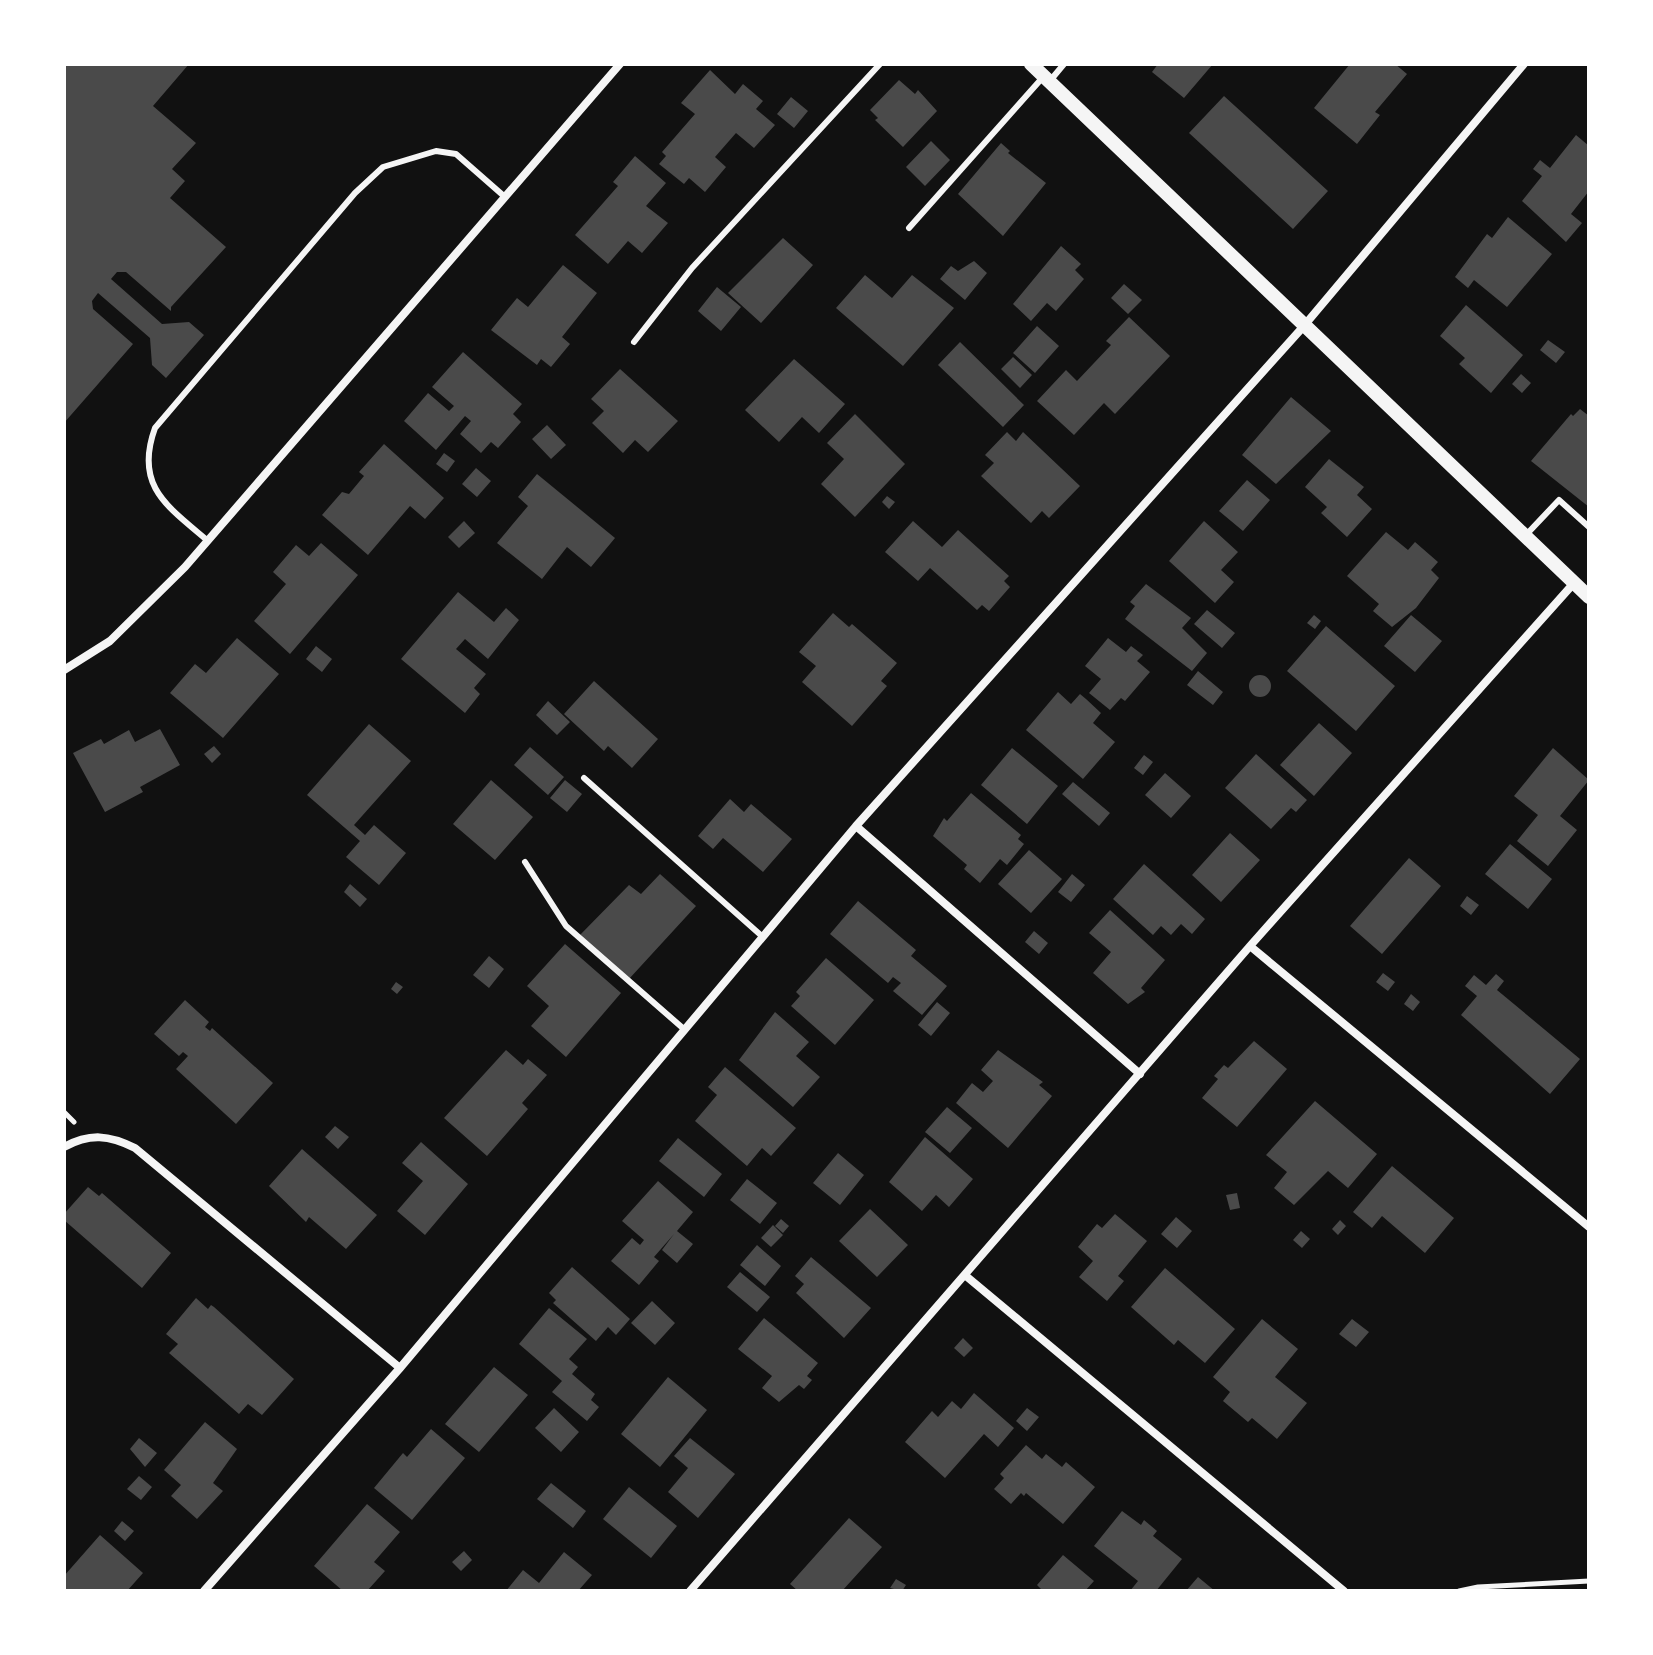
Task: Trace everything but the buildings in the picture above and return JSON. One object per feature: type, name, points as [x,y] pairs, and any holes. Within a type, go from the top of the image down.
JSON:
[{"type":"street","points":[[64,670],[110,641],[150,604],[208,541],[620,64]]},
{"type":"street","points":[[690,1591],[1250,946],[1584,589],[1303,327],[1031,64]]},
{"type":"street","points":[[204,1591],[400,1368],[856,826],[1303,327],[1524,64]]},
{"type":"street","points":[[856,826],[1140,1074]]},
{"type":"street","points":[[1250,946],[1589,1227]]},
{"type":"street","points":[[64,1147],[89,1137],[105,1136],[135,1148],[400,1368]]},
{"type":"street","points":[[966,1276],[1344,1591]]},
{"type":"lane","points":[[634,342],[692,268],[880,64]]},
{"type":"lane","points":[[909,228],[1046,79],[1064,64]]},
{"type":"lane","points":[[208,541],[169,507],[149,480],[146,453],[155,428],[345,205],[383,167],[436,151],[456,154],[505,197]]},
{"type":"lane","points":[[1525,536],[1559,500],[1589,527]]},
{"type":"lane","points":[[584,778],[763,937]]},
{"type":"lane","points":[[525,862],[566,926],[685,1030]]},
{"type":"path","points":[[1459,1591],[1478,1587],[1548,1588],[1589,1581]]}]
